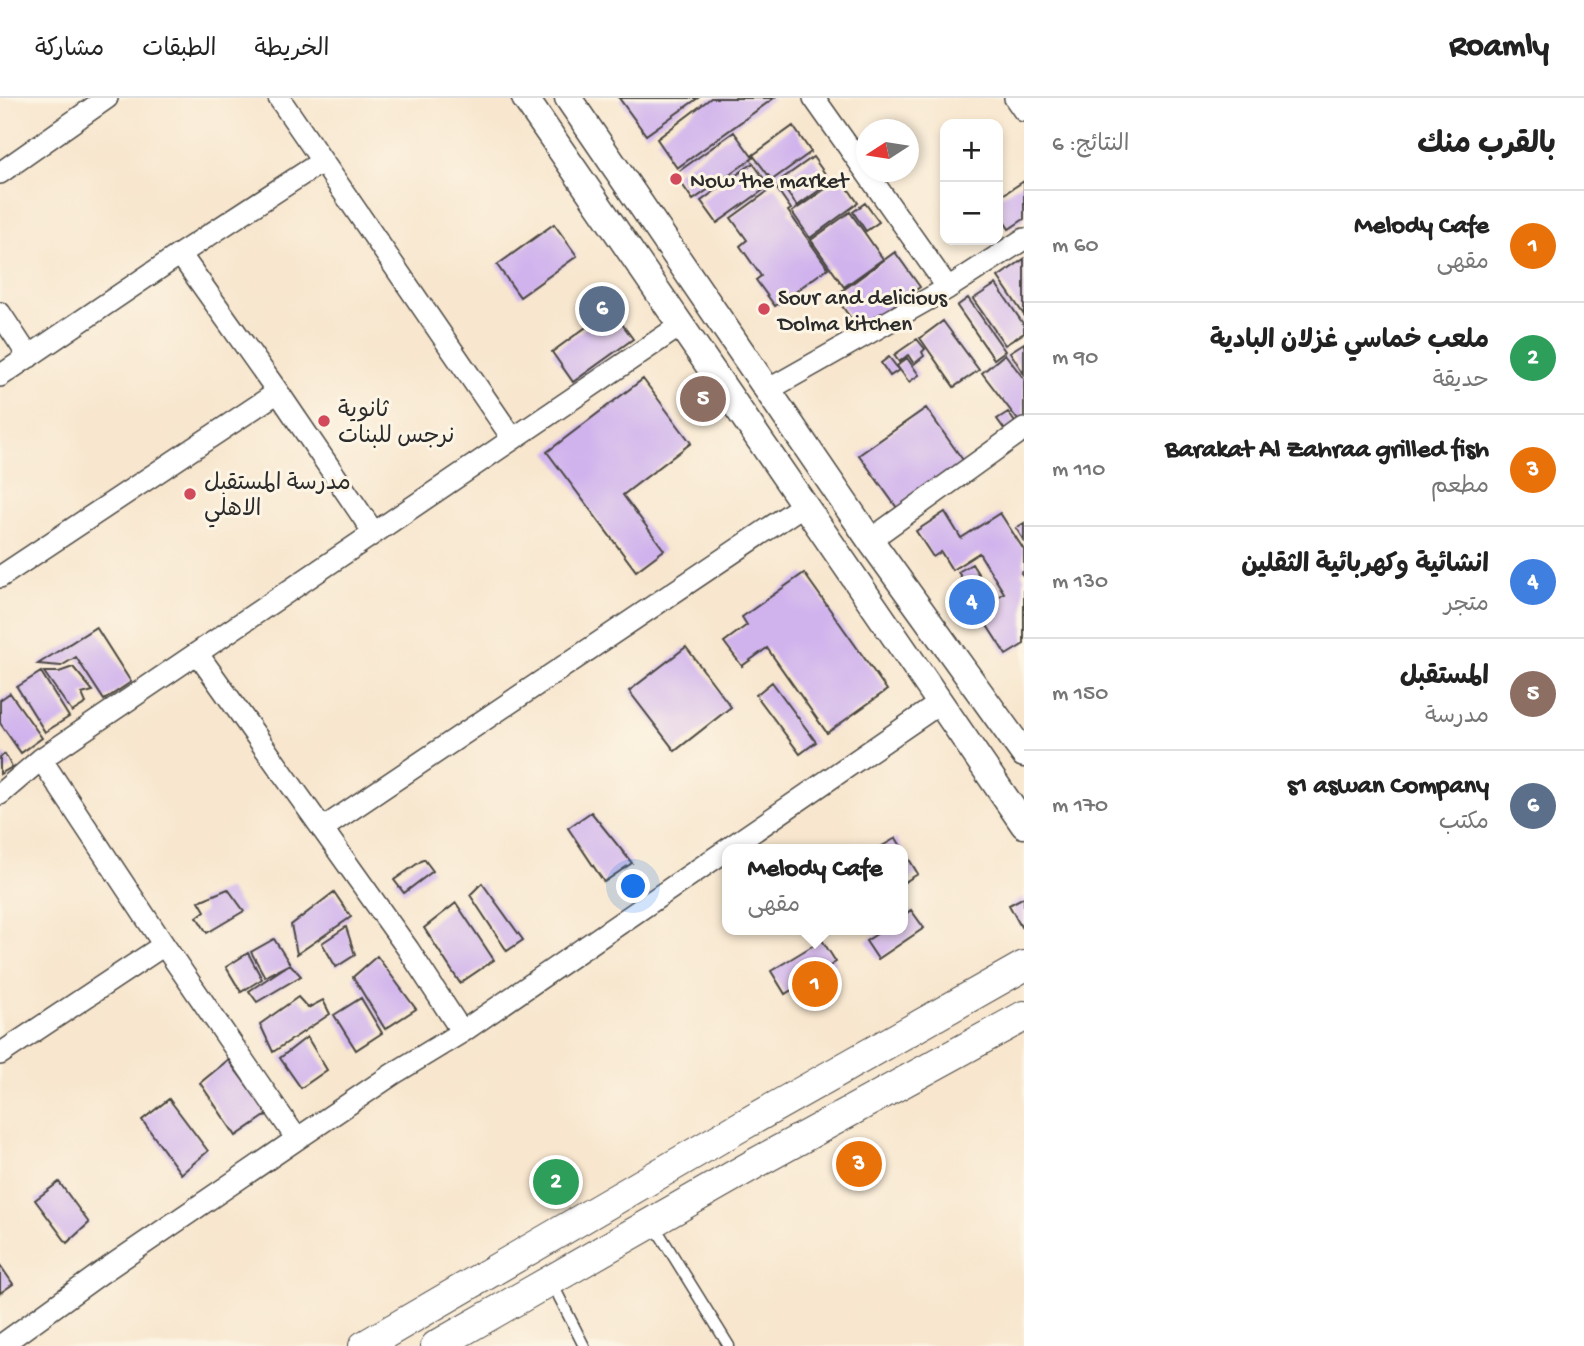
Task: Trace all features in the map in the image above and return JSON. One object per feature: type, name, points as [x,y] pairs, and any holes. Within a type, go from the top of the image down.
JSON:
[{"type":"main road","points":[[364,1346],[736,1129],[1024,966]]},
{"type":"main road","points":[[436,1346],[756,1163],[1024,1016]]},
{"type":"main road","points":[[736,1129],[756,1163]]},
{"type":"street","points":[[0,173],[107,98]]},
{"type":"street","points":[[279,98],[513,439]]},
{"type":"street","points":[[525,98],[1024,825]]},
{"type":"street","points":[[568,98],[766,391],[1024,754]]},
{"type":"street","points":[[814,98],[948,288]]},
{"type":"street","points":[[1015,98],[1024,111]]},
{"type":"street","points":[[580,178],[609,159]]},
{"type":"street","points":[[0,376],[321,162]]},
{"type":"street","points":[[766,391],[948,288],[1024,239]]},
{"type":"street","points":[[180,254],[374,533]]},
{"type":"street","points":[[0,313],[29,357]]},
{"type":"street","points":[[0,794],[41,759],[681,325]]},
{"type":"street","points":[[0,577],[278,392]]},
{"type":"street","points":[[870,540],[1024,429]]},
{"type":"street","points":[[322,829],[805,505]]},
{"type":"street","points":[[197,653],[408,949],[462,1032]]},
{"type":"street","points":[[735,844],[940,703]]},
{"type":"street","points":[[41,759],[297,1139]]},
{"type":"street","points":[[0,1346],[101,1273],[297,1139],[393,1074],[462,1032],[722,853]]},
{"type":"street","points":[[0,1054],[164,945]]},
{"type":"lane","points":[[652,1223],[729,1346]]},
{"type":"lane","points":[[551,1280],[584,1346]]},
{"type":"building","points":[[619,98],[698,98],[646,135]]},
{"type":"building","points":[[711,98],[774,98],[677,168],[657,139]]},
{"type":"building","points":[[793,126],[811,152],[772,180],[753,155]]},
{"type":"building","points":[[734,132],[753,158],[693,200],[675,174]]},
{"type":"building","points":[[813,157],[831,182],[797,206],[779,181]]},
{"type":"building","points":[[753,163],[769,186],[717,223],[701,201]]},
{"type":"building","points":[[841,178],[858,203],[810,238],[792,212]]},
{"type":"building","points":[[1024,181],[1024,219],[1009,229],[1003,220],[1003,195]]},
{"type":"building","points":[[775,186],[791,209],[788,211],[828,268],[775,306],[756,280],[761,276],[740,246],[747,240],[731,218]]},
{"type":"building","points":[[865,203],[879,222],[866,231],[853,212]]},
{"type":"building","points":[[850,212],[883,259],[844,287],[811,240]]},
{"type":"building","points":[[554,224],[577,256],[520,297],[497,265]]},
{"type":"building","points":[[895,252],[920,287],[859,330],[835,296]]},
{"type":"building","points":[[1024,259],[1024,315],[998,277]]},
{"type":"building","points":[[996,284],[1024,325],[1024,333],[1005,345],[973,299]]},
{"type":"building","points":[[968,298],[1005,351],[994,359],[957,306]]},
{"type":"building","points":[[611,309],[633,339],[573,382],[552,352]]},
{"type":"building","points":[[943,321],[979,370],[954,387],[920,338]]},
{"type":"building","points":[[917,339],[925,349],[922,352],[924,356],[914,364],[908,355],[899,362],[894,355]]},
{"type":"building","points":[[1024,343],[1024,374],[1010,352]]},
{"type":"building","points":[[1005,354],[1024,379],[1024,428],[982,373]]},
{"type":"building","points":[[889,357],[899,370],[890,376],[881,363]]},
{"type":"building","points":[[907,358],[919,375],[909,382],[897,366]]},
{"type":"building","points":[[643,379],[691,443],[623,495],[664,550],[636,571],[547,452]]},
{"type":"building","points":[[926,408],[965,463],[900,512],[859,455]]},
{"type":"building","points":[[1008,412],[1020,430],[1010,437],[997,419]]},
{"type":"building","points":[[945,512],[961,538],[1000,513],[1024,550],[1024,571],[1021,573],[1024,577],[1024,644],[1006,655],[977,610],[1004,593],[979,553],[952,570],[941,552],[933,557],[916,531]]},
{"type":"building","points":[[1024,523],[1024,541],[1016,528]]},
{"type":"building","points":[[972,564],[982,580],[969,589],[958,572]]},
{"type":"building","points":[[804,573],[887,690],[827,733],[767,648],[742,666],[724,642],[747,625],[742,617]]},
{"type":"building","points":[[96,627],[131,682],[104,700],[76,657],[61,666],[38,664]]},
{"type":"building","points":[[686,647],[731,707],[675,751],[629,691]]},
{"type":"building","points":[[73,667],[93,691],[82,694],[86,703],[72,712],[44,672],[59,672]]},
{"type":"building","points":[[41,672],[69,717],[45,732],[17,687]]},
{"type":"building","points":[[772,682],[816,742],[800,754],[756,695]]},
{"type":"building","points":[[10,693],[42,738],[21,753],[0,723],[0,700]]},
{"type":"building","points":[[5,754],[12,767],[0,774],[0,757]]},
{"type":"building","points":[[591,812],[632,863],[604,882],[568,828]]},
{"type":"building","points":[[896,838],[900,844],[886,844]]},
{"type":"building","points":[[908,857],[918,874],[908,880]]},
{"type":"building","points":[[424,859],[433,871],[404,893],[394,880]]},
{"type":"building","points":[[482,883],[523,940],[507,951],[470,895]]},
{"type":"building","points":[[228,889],[244,911],[207,933],[197,917],[205,911],[199,901]]},
{"type":"building","points":[[334,892],[351,917],[297,954],[291,925]]},
{"type":"building","points":[[1024,897],[1024,923],[1021,927],[1009,905]]},
{"type":"building","points":[[456,903],[494,960],[460,983],[424,928]]},
{"type":"building","points":[[911,910],[924,928],[878,959],[866,941],[875,935],[908,935],[908,912]]},
{"type":"building","points":[[346,927],[355,955],[336,967],[322,943]]},
{"type":"building","points":[[274,939],[290,964],[265,977],[251,952]]},
{"type":"building","points":[[822,940],[836,962],[785,994],[771,971]]},
{"type":"building","points":[[248,953],[262,979],[241,992],[226,967]]},
{"type":"building","points":[[377,956],[416,1009],[385,1029],[353,977]]},
{"type":"building","points":[[290,964],[301,976],[257,1002],[249,991]]},
{"type":"building","points":[[298,997],[308,1008],[323,1000],[330,1014],[273,1052],[260,1024]]},
{"type":"building","points":[[361,998],[382,1033],[356,1050],[334,1015]]},
{"type":"building","points":[[307,1037],[327,1070],[301,1088],[280,1058]]},
{"type":"building","points":[[228,1060],[268,1114],[236,1136],[200,1083]]},
{"type":"building","points":[[169,1099],[208,1151],[181,1174],[142,1120]]},
{"type":"building","points":[[59,1182],[89,1223],[67,1243],[35,1200]]},
{"type":"building","points":[[0,1265],[13,1284],[0,1293]]},
{"type":"place","name":"Now the market","points":[[676,179]]},
{"type":"place","name":"s1 aswan Company","points":[[602,309]]},
{"type":"place","name":"Sour and delicious Dolma kitchen","points":[[764,309]]},
{"type":"place","name":"المستقبل","points":[[703,399]]},
{"type":"place","name":"ثانوية نرجس للبنات","points":[[324,421]]},
{"type":"place","name":"مدرسة المستقبل الاهلي","points":[[190,494]]},
{"type":"place","name":"انشائية وكهربائية الثقلين","points":[[972,602]]},
{"type":"place","name":"Melody Cafe","points":[[815,984]]},
{"type":"place","name":"Barakat Al Zahraa grilled fish","points":[[859,1164]]},
{"type":"place","name":"ملعب خماسي غزلان البادية","points":[[556,1182]]}]
